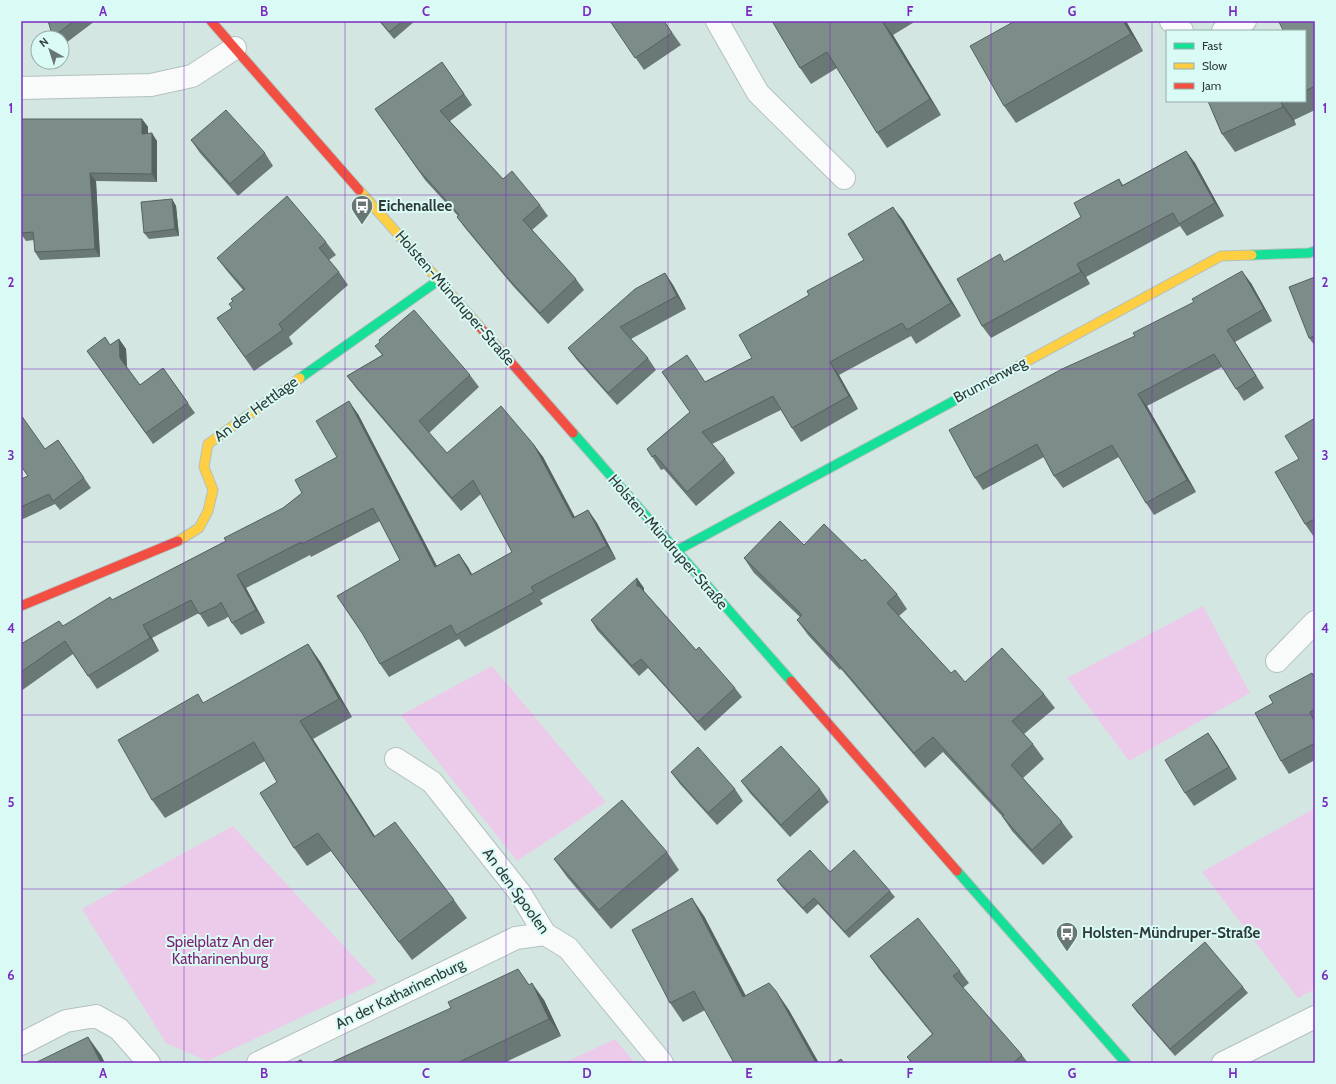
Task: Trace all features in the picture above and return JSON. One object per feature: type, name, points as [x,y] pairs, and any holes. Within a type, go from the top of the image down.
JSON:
[{"type":"street","name":"Holsten-Mündruper-Straße","points":[[211,21],[1126,1063]]},
{"type":"street","points":[[717,21],[758,93],[844,178]]},
{"type":"street","points":[[1171,21],[1181,30]]},
{"type":"street","points":[[1225,30],[1245,21]]},
{"type":"street","points":[[21,88],[151,85],[192,76],[235,48]]},
{"type":"street","name":"Brunnenweg","points":[[676,551],[1221,256],[1309,253],[1315,251]]},
{"type":"street","name":"An der Hettlage","points":[[21,606],[175,543],[199,528],[208,511],[213,490],[204,467],[208,444],[439,280]]},
{"type":"street","points":[[1277,662],[1315,622]]},
{"type":"street","name":"An den Spoolen","points":[[396,759],[432,782],[520,892],[545,934],[568,948],[662,1063]]},
{"type":"street","name":"An der Katharinenburg","points":[[258,1063],[516,938],[545,934]]},
{"type":"street","points":[[21,1044],[66,1021],[96,1016],[120,1029],[149,1063]]},
{"type":"street","points":[[1223,1063],[1315,1017]]},
{"type":"green space","points":[[1203,606],[1250,693],[1129,761],[1067,678]]},
{"type":"green space","points":[[492,666],[606,802],[517,861],[401,715]]},
{"type":"green space","points":[[1315,808],[1315,989],[1298,998],[1202,872]]},
{"type":"green space","name":"Spielplatz An der Katharinenburg","points":[[233,826],[377,982],[207,1061],[166,1043],[82,909]]},
{"type":"green space","points":[[615,1039],[635,1063],[564,1063]]},
{"type":"building","points":[[48,21],[74,21],[62,30],[51,30]]},
{"type":"building","points":[[380,21],[403,21],[389,32]]},
{"type":"building","points":[[610,21],[664,21],[672,33],[635,58]]},
{"type":"building","points":[[772,21],[882,21],[930,99],[877,133],[827,52],[800,68]]},
{"type":"building","points":[[1015,21],[1123,21],[1131,34],[1004,106],[970,46]]},
{"type":"building","points":[[1315,21],[1315,86],[1306,90],[1306,30],[1283,30],[1279,22]]},
{"type":"building","points":[[442,62],[464,94],[440,111],[503,179],[512,171],[540,205],[523,220],[576,279],[540,313],[505,275],[457,217],[459,215],[418,169],[375,109]]},
{"type":"building","points":[[1208,102],[1281,102],[1283,107],[1222,134]]},
{"type":"building","points":[[226,110],[265,153],[230,184],[191,140]]},
{"type":"building","points":[[21,119],[142,119],[142,134],[152,133],[152,174],[90,173],[95,249],[35,252],[33,232],[21,233]]},
{"type":"building","points":[[1186,151],[1215,203],[1179,224],[1173,213],[1077,264],[1081,272],[982,326],[957,279],[1000,254],[1004,262],[1081,217],[1074,203],[1119,179],[1122,186]]},
{"type":"building","points":[[287,196],[326,242],[319,248],[339,272],[279,324],[283,330],[245,357],[217,318],[232,308],[229,304],[233,301],[231,299],[245,289],[217,258]]},
{"type":"building","points":[[172,199],[175,229],[144,233],[141,202]]},
{"type":"building","points":[[893,207],[951,303],[907,330],[902,323],[830,362],[849,396],[792,428],[773,396],[702,432],[725,459],[687,492],[655,455],[652,457],[647,449],[690,412],[662,372],[687,355],[705,382],[752,358],[739,335],[809,295],[807,291],[864,260],[848,234]]},
{"type":"building","points":[[1242,271],[1264,309],[1227,330],[1256,376],[1236,389],[1214,354],[1138,394],[1187,480],[1146,503],[1112,445],[1054,476],[1037,444],[975,478],[949,430],[1062,369],[1135,336],[1133,333],[1194,302],[1192,299]]},
{"type":"building","points":[[665,273],[677,296],[620,327],[648,358],[608,393],[568,348],[635,289]]},
{"type":"building","points":[[1315,277],[1315,336],[1309,338],[1289,287]]},
{"type":"building","points":[[414,310],[470,375],[419,421],[447,453],[501,406],[534,445],[573,518],[588,510],[607,546],[531,587],[534,592],[456,635],[451,625],[380,664],[362,633],[337,596],[400,560],[373,508],[302,544],[301,542],[237,575],[256,610],[232,623],[221,602],[217,606],[199,614],[191,600],[143,625],[150,638],[88,676],[65,641],[21,672],[21,644],[59,621],[63,626],[110,597],[112,600],[226,541],[224,538],[283,508],[302,493],[295,480],[337,457],[316,421],[349,401],[435,567],[459,554],[471,575],[512,552],[473,480],[452,498],[347,376],[383,355],[375,346],[380,342],[379,340]]},
{"type":"building","points":[[105,337],[110,345],[119,339],[120,358],[140,385],[163,368],[188,403],[146,433],[87,351]]},
{"type":"building","points":[[21,415],[45,449],[58,440],[84,478],[53,501],[49,494],[21,507],[21,479],[28,476],[21,466]]},
{"type":"building","points":[[1315,418],[1315,519],[1305,524],[1275,472],[1299,459],[1285,436]]},
{"type":"building","points":[[780,521],[804,545],[824,524],[862,561],[865,559],[897,594],[887,603],[951,673],[955,670],[965,682],[1002,648],[1044,694],[1012,721],[1033,744],[1011,765],[1062,822],[1032,850],[1002,816],[1004,815],[933,737],[914,753],[830,654],[797,620],[802,615],[744,558]]},
{"type":"building","points":[[637,578],[637,586],[639,586],[696,650],[699,647],[735,688],[698,722],[641,659],[632,666],[591,620]]},
{"type":"building","points":[[308,644],[339,699],[300,721],[374,837],[395,822],[454,900],[399,942],[318,833],[294,848],[260,793],[277,782],[254,742],[152,800],[118,740],[198,694],[203,703]]},
{"type":"building","points":[[1312,673],[1315,679],[1315,709],[1310,712],[1315,723],[1315,743],[1281,761],[1255,713],[1273,703],[1269,696]]},
{"type":"building","points":[[1208,733],[1229,767],[1185,793],[1165,760]]},
{"type":"building","points":[[781,746],[820,789],[781,825],[741,781]]},
{"type":"building","points":[[698,747],[735,789],[708,813],[671,772]]},
{"type":"building","points":[[622,800],[667,852],[599,910],[554,859]]},
{"type":"building","points":[[810,850],[830,872],[854,850],[890,891],[845,932],[814,898],[803,908],[777,880]]},
{"type":"building","points":[[692,898],[743,997],[769,983],[776,991],[816,1063],[734,1063],[694,991],[670,1003],[632,930]]},
{"type":"building","points":[[918,918],[960,971],[953,976],[1022,1055],[1013,1063],[913,1063],[907,1057],[933,1034],[870,956]]},
{"type":"building","points":[[1205,942],[1243,987],[1170,1049],[1132,1005]]},
{"type":"building","points":[[518,969],[529,985],[532,983],[549,1019],[457,1063],[330,1063],[451,1008],[448,1002]]},
{"type":"building","points":[[88,1037],[101,1063],[35,1063]]},
{"type":"building","points":[[841,1059],[844,1063],[835,1063]]},
{"type":"building","points":[[301,1060],[303,1063],[294,1063]]},
{"type":"traffic: fast","points":[[1252,255],[1309,253],[1315,251]]},
{"type":"traffic: fast","points":[[300,378],[439,280]]},
{"type":"traffic: fast","points":[[676,551],[998,377]]},
{"type":"traffic: fast","points":[[573,433],[791,681]]},
{"type":"traffic: fast","points":[[957,871],[1126,1063]]},
{"type":"traffic: slow","points":[[359,190],[479,326]]},
{"type":"traffic: slow","points":[[998,377],[1221,256],[1252,255]]},
{"type":"traffic: slow","points":[[178,541],[199,528],[208,511],[213,490],[204,467],[208,444],[300,378]]},
{"type":"traffic: jam","points":[[211,21],[359,190]]},
{"type":"traffic: jam","points":[[479,326],[573,433]]},
{"type":"traffic: jam","points":[[21,606],[178,541]]},
{"type":"traffic: jam","points":[[791,681],[957,871]]},
{"type":"place","name":"Eichenallee","points":[[362,226]]},
{"type":"place","name":"Holsten-Mündruper-Straße","points":[[1067,952]]}]
